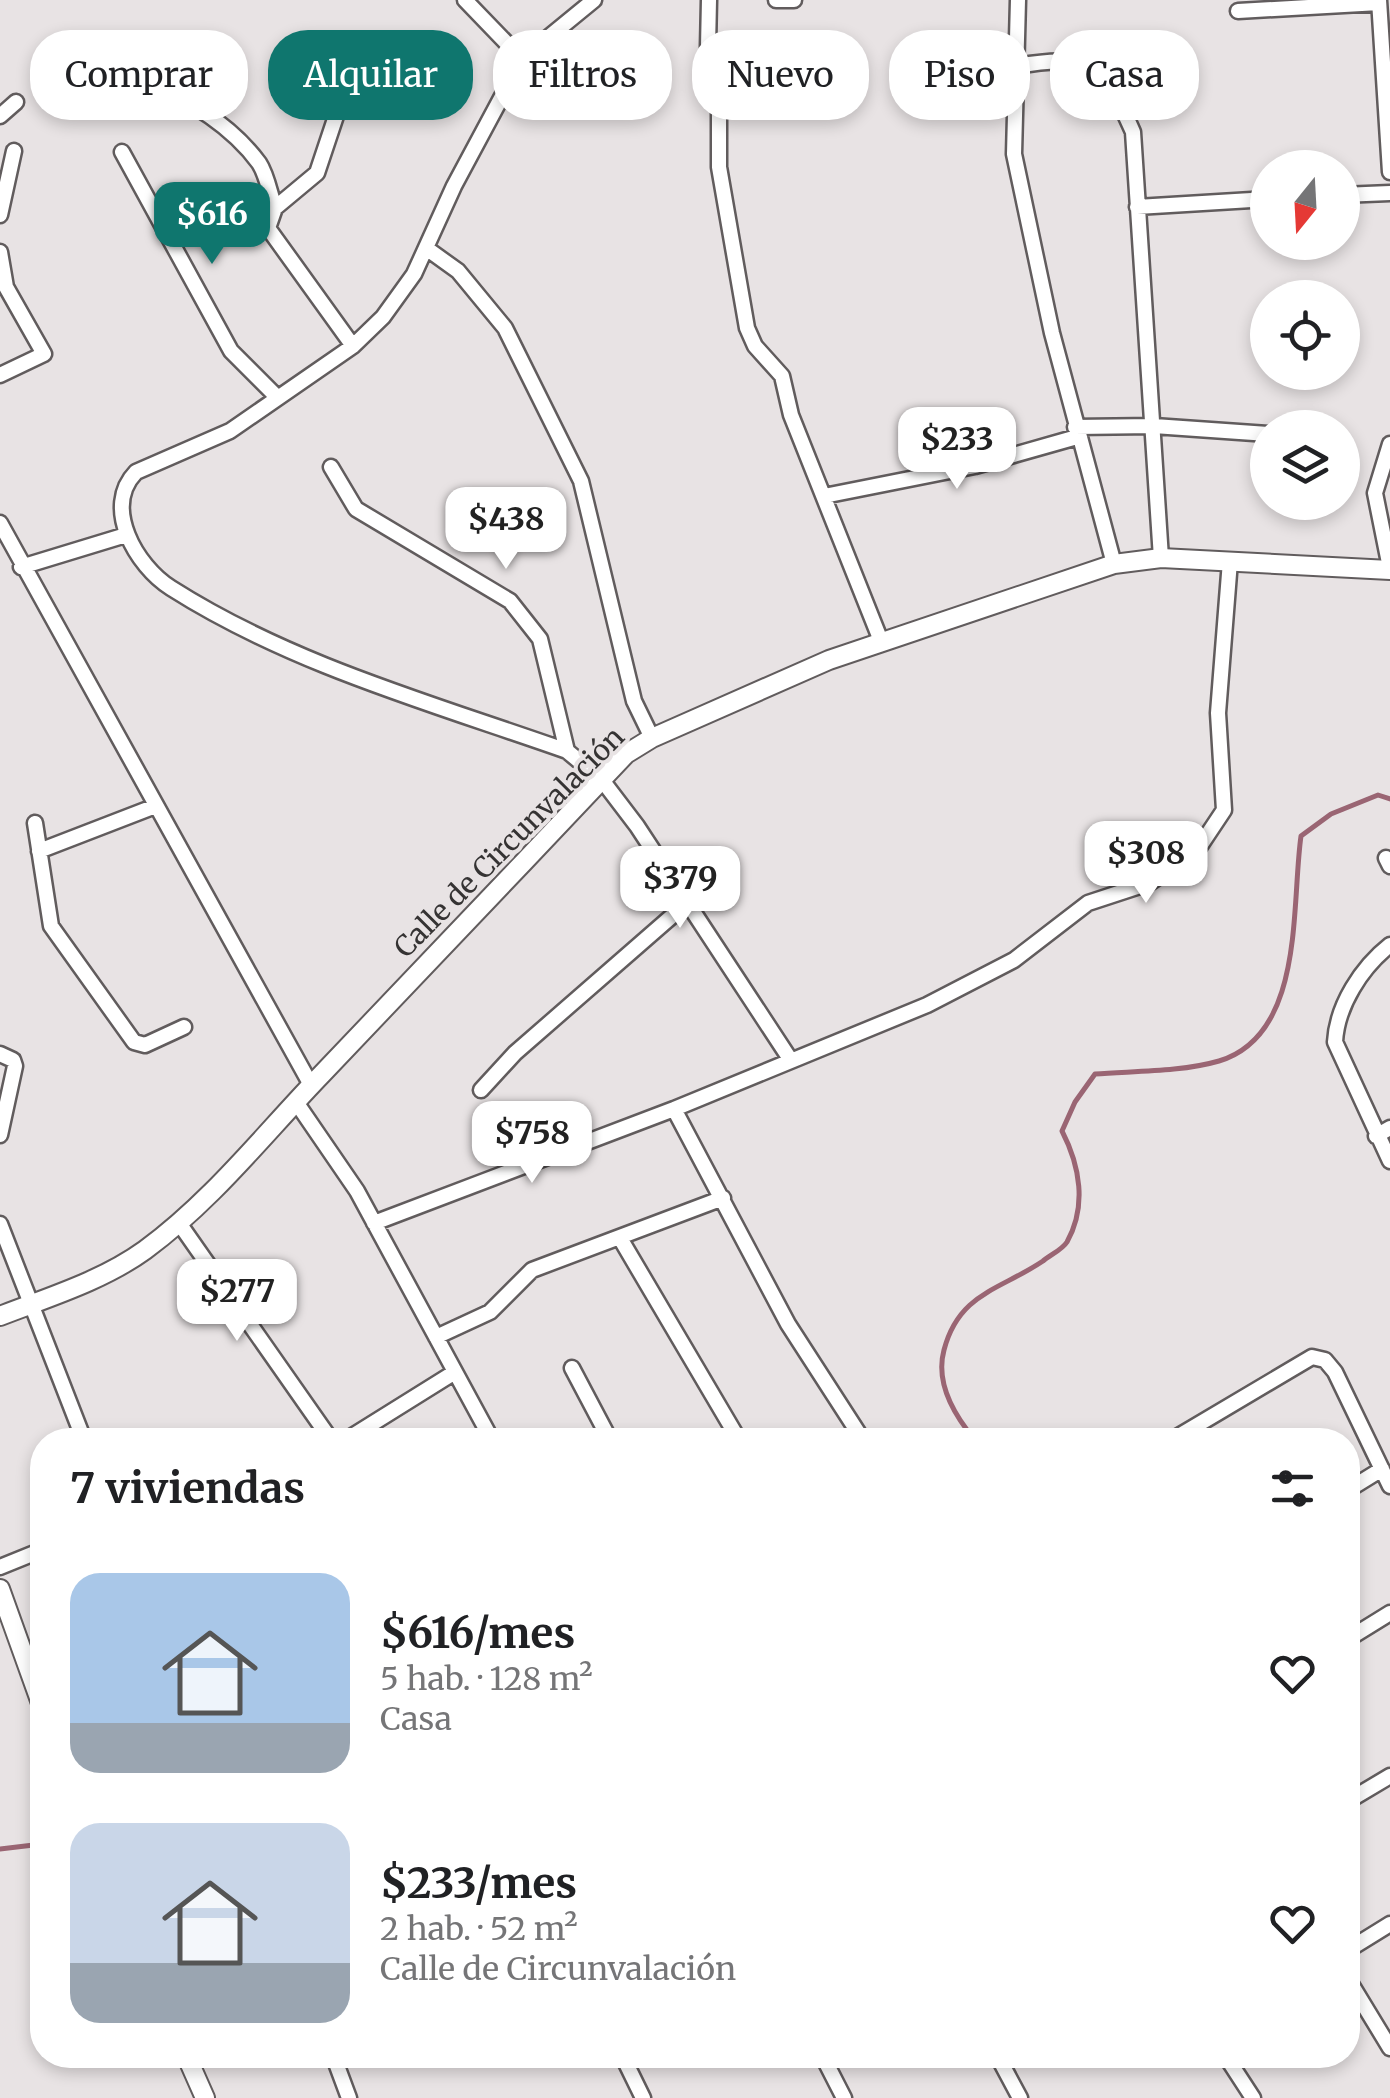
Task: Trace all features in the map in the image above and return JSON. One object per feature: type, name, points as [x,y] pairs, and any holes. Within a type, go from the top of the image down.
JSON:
[{"type":"street","points":[[465,0],[494,30]]},
{"type":"street","points":[[568,0],[568,18]]},
{"type":"street","points":[[555,30],[594,0]]},
{"type":"street","points":[[709,0],[708,47],[720,105],[719,167],[748,328],[755,346],[782,376],[791,415],[881,641]]},
{"type":"street","points":[[776,0],[794,0]]},
{"type":"street","points":[[1018,0],[1018,30]]},
{"type":"street","points":[[1238,11],[1379,2],[1390,172]]},
{"type":"street","points":[[1030,64],[1061,58],[1088,64],[1111,84],[1132,132],[1161,558]]},
{"type":"street","points":[[0,116],[16,102]]},
{"type":"street","points":[[493,116],[414,274],[384,317],[353,346],[230,432],[136,472],[121,504],[126,535],[170,588],[303,657],[567,751],[602,780],[790,1059]]},
{"type":"street","points":[[213,120],[261,165],[275,208]]},
{"type":"street","points":[[335,120],[317,173],[275,208],[268,228],[353,346]]},
{"type":"street","points":[[1016,120],[1014,154],[1076,432],[1114,564]]},
{"type":"street","points":[[0,215],[14,151]]},
{"type":"street","points":[[122,152],[231,351],[278,398]]},
{"type":"street","points":[[1360,194],[1390,192]]},
{"type":"street","points":[[1138,207],[1250,201]]},
{"type":"street","points":[[426,248],[458,271],[505,328],[581,481],[634,701],[652,738]]},
{"type":"street","points":[[0,252],[6,287],[44,354],[0,375]]},
{"type":"street","points":[[824,496],[975,466],[1076,432],[1154,426],[1250,433]]},
{"type":"street","points":[[1390,444],[1375,500],[1390,569]]},
{"type":"street","points":[[331,467],[356,510],[510,600],[540,638],[567,751]]},
{"type":"street","points":[[0,523],[153,807],[311,1086]]},
{"type":"street","points":[[21,567],[126,535]]},
{"type":"street","name":"Calle de Circunvalación","points":[[0,1316],[98,1277],[142,1252],[178,1223],[237,1170],[296,1102],[626,754],[652,738],[881,641],[1114,564],[1161,558],[1390,569]]},
{"type":"street","points":[[374,1223],[674,1109],[927,1005],[1014,960],[1088,903],[1149,883],[1196,852],[1224,810],[1218,712],[1230,562]]},
{"type":"street","points":[[39,852],[153,807]]},
{"type":"street","points":[[35,822],[51,926],[134,1042],[146,1045],[184,1026]]},
{"type":"street","points":[[481,1090],[515,1053],[688,903]]},
{"type":"street","points":[[1390,945],[1362,972],[1336,1027],[1338,1055],[1383,1132],[1390,1162]]},
{"type":"street","points":[[0,1054],[14,1060],[15,1066],[0,1136]]},
{"type":"street","points":[[296,1102],[374,1223],[485,1428]]},
{"type":"street","points":[[674,1109],[788,1324],[855,1428]]},
{"type":"street","points":[[436,1337],[490,1312],[532,1270],[723,1198]]},
{"type":"street","points":[[178,1223],[322,1428]]},
{"type":"street","points":[[0,1224],[79,1428]]},
{"type":"street","points":[[620,1238],[732,1428]]},
{"type":"street","points":[[1192,1428],[1312,1357],[1325,1360],[1390,1486]]},
{"type":"street","points":[[572,1368],[604,1428]]},
{"type":"street","points":[[365,1428],[455,1372]]},
{"type":"street","points":[[1360,1483],[1382,1469]]},
{"type":"street","points":[[0,1567],[30,1555]]},
{"type":"street","points":[[0,1590],[30,1673]]},
{"type":"street","points":[[1360,1631],[1390,1613]]},
{"type":"street","points":[[1360,1794],[1390,1776]]},
{"type":"street","points":[[1360,1943],[1390,1924]]},
{"type":"street","points":[[1360,1999],[1390,2048]]},
{"type":"street","points":[[192,2068],[205,2098]]},
{"type":"street","points":[[338,2068],[349,2098]]},
{"type":"street","points":[[628,2068],[643,2098]]},
{"type":"street","points":[[829,2068],[844,2098]]},
{"type":"street","points":[[1004,2068],[1020,2098]]},
{"type":"street","points":[[1233,2068],[1252,2098]]},
{"type":"waterway","points":[[966,1428],[944,1386],[944,1350],[951,1331],[971,1304],[1067,1242],[1077,1214],[1079,1186],[1062,1131],[1075,1102],[1095,1074],[1204,1065],[1247,1047],[1267,1025],[1280,997],[1293,931],[1301,836],[1331,814],[1378,795],[1390,799]]},
{"type":"waterway","points":[[0,1849],[30,1845]]}]
